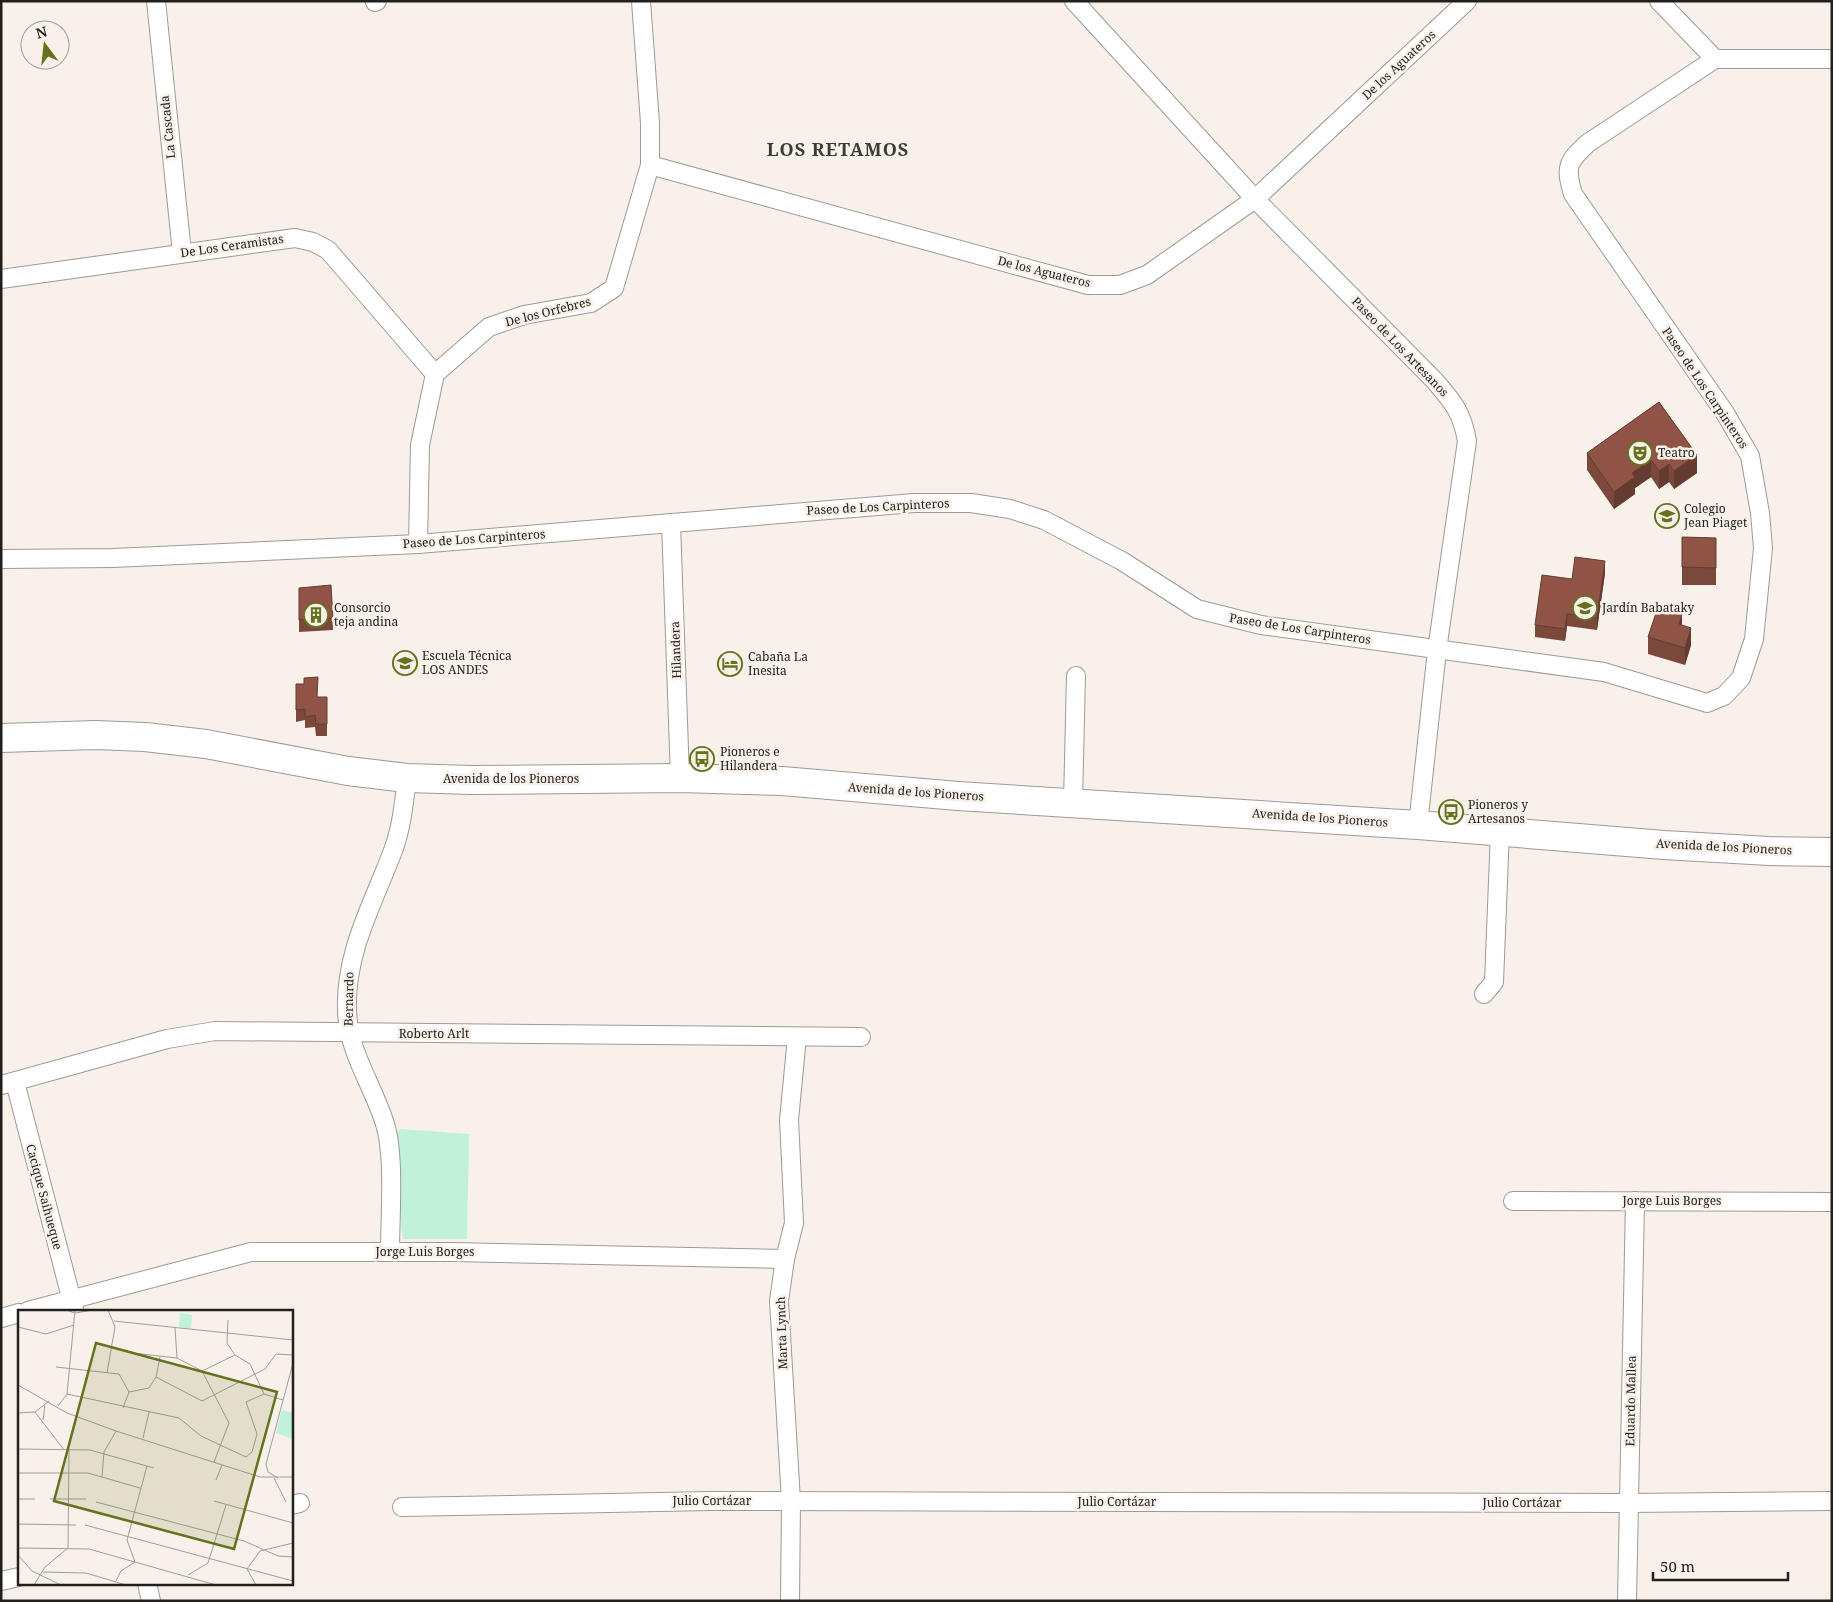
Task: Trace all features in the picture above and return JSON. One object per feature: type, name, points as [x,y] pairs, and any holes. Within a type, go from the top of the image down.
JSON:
[{"type":"main road","name":"Avenida de los Pioneros","points":[[1,738],[96,735],[145,737],[206,744],[348,771],[407,778],[471,780],[680,778],[782,781],[958,796],[1418,825],[1664,845],[1769,851],[1832,852]]},
{"type":"street","name":"La Cascada","points":[[156,1],[182,254]]},
{"type":"street","name":"De los Orfebres","points":[[436,374],[489,327],[524,315],[591,303],[614,288],[650,165],[650,123],[641,1]]},
{"type":"street","name":"Paseo de Los Artesanos","points":[[1074,1],[1255,199],[1434,380],[1454,403],[1464,421],[1467,441],[1437,650],[1418,825]]},
{"type":"street","name":"De los Aguateros","points":[[650,165],[1088,285],[1120,285],[1147,275],[1255,199],[1467,1]]},
{"type":"street","points":[[1659,1],[1715,59],[1832,59]]},
{"type":"street","name":"Paseo de Los Carpinteros","points":[[1,559],[113,558],[418,544],[914,503],[971,503],[1010,509],[1044,520],[1122,561],[1197,608],[1262,625],[1604,672],[1707,702],[1724,696],[1741,678],[1754,639],[1763,548],[1760,513],[1750,456],[1724,413],[1573,194],[1567,173],[1572,158],[1588,143],[1715,59]]},
{"type":"street","name":"De Los Ceramistas","points":[[1,279],[295,238],[313,242],[328,250],[436,374]]},
{"type":"street","points":[[418,544],[420,445],[436,374]]},
{"type":"street","name":"Hilandera","points":[[671,523],[680,778]]},
{"type":"street","points":[[1073,802],[1076,676]]},
{"type":"street","name":"Bernardo","points":[[390,1252],[389,1142],[385,1124],[357,1059],[349,1034],[346,1010],[352,954],[394,847],[401,822],[407,778]]},
{"type":"street","points":[[1484,994],[1494,982],[1500,831]]},
{"type":"street","name":"Roberto Arlt","points":[[8,1084],[167,1039],[215,1030],[349,1034],[860,1037]]},
{"type":"street","name":"Marta Lynch","points":[[790,1601],[790,1501],[779,1301],[785,1259],[794,1223],[789,1120],[797,1037]]},
{"type":"street","name":"Cacique Saihueque","points":[[8,1084],[72,1305]]},
{"type":"street","name":"Jorge Luis Borges","points":[[1513,1201],[1832,1202]]},
{"type":"street","name":"Eduardo Mallea","points":[[1627,1601],[1635,1201]]},
{"type":"street","name":"Jorge Luis Borges","points":[[35,1310],[72,1305],[251,1252],[390,1252],[785,1259]]},
{"type":"street","points":[[1,1318],[18,1313]]},
{"type":"street","name":"Julio Cortázar","points":[[402,1506],[790,1501],[1832,1502]]},
{"type":"street","points":[[1,1581],[18,1577]]},
{"type":"street","points":[[147,1584],[151,1601]]},
{"type":"green space","points":[[400,1129],[469,1134],[467,1239],[403,1239],[389,1142]]},
{"type":"building","points":[[1659,402],[1697,455],[1674,471],[1669,464],[1659,471],[1651,460],[1632,473],[1635,477],[1614,492],[1587,453]]},
{"type":"building","points":[[1682,537],[1716,538],[1716,568],[1682,567]]},
{"type":"building","points":[[1575,557],[1605,561],[1597,618],[1567,614],[1565,629],[1535,625],[1542,575],[1572,579]]},
{"type":"building","name":"Consorcio teja andina","points":[[331,585],[333,618],[299,620],[299,588]]},
{"type":"building","points":[[1657,610],[1670,614],[1671,611],[1682,614],[1679,624],[1691,628],[1685,648],[1648,637]]},
{"type":"building","points":[[318,677],[317,697],[327,697],[327,724],[316,724],[315,715],[305,717],[305,709],[296,710],[296,684],[304,684],[304,678]]},
{"type":"place","name":"Teatro","points":[[1640,453]]},
{"type":"place","name":"Colegio Jean Piaget","points":[[1667,516]]},
{"type":"place","name":"Jardín Babataky","points":[[1585,608]]},
{"type":"place","name":"Consorcio teja andina","points":[[316,615]]},
{"type":"place","name":"Escuela Técnica LOS ANDES","points":[[405,663]]},
{"type":"place","name":"Cabaña La Inesita","points":[[730,664]]},
{"type":"place","name":"Pioneros e Hilandera","points":[[702,759]]},
{"type":"place","name":"Pioneros y Artesanos","points":[[1451,812]]},
{"type":"district","name":"LOS RETAMOS","points":[[838,150]]}]
